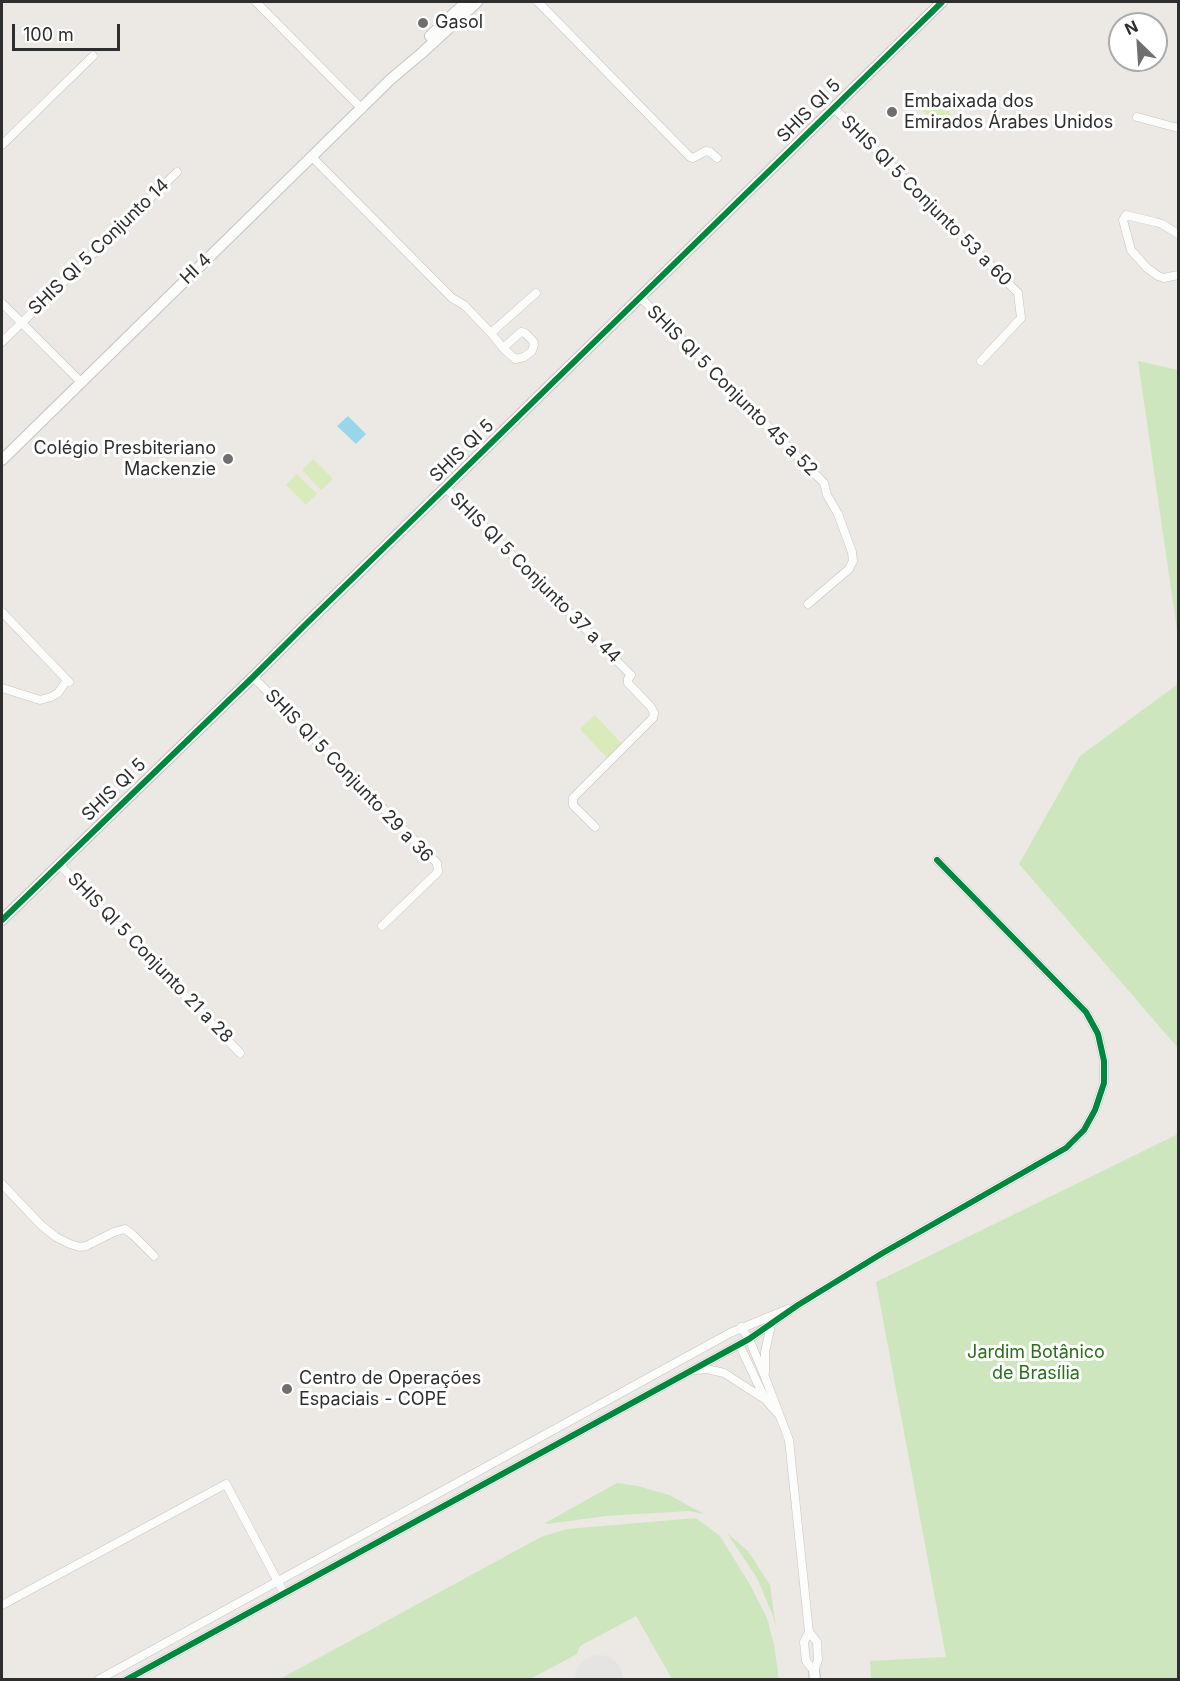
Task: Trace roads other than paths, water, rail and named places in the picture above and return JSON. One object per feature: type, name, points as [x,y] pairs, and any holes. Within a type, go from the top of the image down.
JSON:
[{"type":"street","points":[[256,2],[362,109]]},
{"type":"street","name":"HI 4","points":[[392,79],[416,50],[466,2]]},
{"type":"street","name":"HI 4","points":[[2,460],[392,79],[477,2]]},
{"type":"street","points":[[538,2],[690,157],[710,152],[717,158]]},
{"type":"street","name":"SHIS QI 5","points":[[2,920],[942,2]]},
{"type":"street","points":[[2,145],[93,56]]},
{"type":"street","name":"SHIS QI 5 Conjunto 53 a 60","points":[[834,108],[1018,293],[1021,318],[981,361]]},
{"type":"street","points":[[1137,117],[1179,128]]},
{"type":"street","points":[[312,157],[452,298],[464,305],[503,348]]},
{"type":"street","name":"SHIS QI 5 Conjunto 14","points":[[2,342],[177,172]]},
{"type":"street","points":[[1179,234],[1155,222],[1126,215],[1123,220],[1131,250],[1147,268],[1164,278],[1179,275]]},
{"type":"street","points":[[491,333],[536,293]]},
{"type":"street","name":"SHIS QI 5 Conjunto 45 a 52","points":[[641,298],[824,483],[827,495],[838,514],[853,561],[849,569],[808,604]]},
{"type":"street","points":[[2,303],[81,382]]},
{"type":"street","name":"SHIS QI 5 Conjunto 37 a 44","points":[[446,488],[631,675],[628,683],[654,713],[653,718],[573,798],[573,805],[595,827]]},
{"type":"street","points":[[2,612],[68,681],[58,693],[40,700],[2,688]]},
{"type":"street","name":"SHIS QI 5 Conjunto 29 a 36","points":[[253,677],[436,863],[438,872],[382,926]]},
{"type":"street","points":[[126,1680],[749,1339],[798,1305],[881,1254],[1066,1148],[1084,1130],[1095,1110],[1104,1083],[1104,1061],[1098,1034],[1086,1012],[937,860]]},
{"type":"street","name":"SHIS QI 5 Conjunto 21 a 28","points":[[59,864],[240,1053]]},
{"type":"street","points":[[2,1184],[42,1226],[70,1244],[86,1246],[125,1229],[154,1256]]},
{"type":"street","points":[[98,1680],[741,1327],[798,1305]]},
{"type":"street","points":[[765,1377],[765,1352],[771,1325]]},
{"type":"street","points":[[741,1327],[749,1339],[789,1440],[809,1632],[816,1642],[819,1660],[814,1675]]},
{"type":"street","points":[[739,1344],[765,1399],[783,1421]]},
{"type":"street","points":[[692,1370],[707,1369],[724,1373],[765,1399]]},
{"type":"street","points":[[2,1605],[226,1484],[284,1593]]},
{"type":"street","points":[[330,1551],[327,1557],[328,1562],[337,1564]]},
{"type":"street","points":[[254,1593],[259,1592],[264,1597],[261,1605]]},
{"type":"street","points":[[809,1632],[804,1642],[806,1661],[814,1675]]},
{"type":"water","points":[[348,416],[366,434],[356,444],[337,426]]},
{"type":"place","name":"Gasol","points":[[423,23]]},
{"type":"place","name":"Embaixada dos Emirados Árabes Unidos","points":[[892,112]]},
{"type":"place","name":"Colégio Presbiteriano Mackenzie","points":[[228,459]]},
{"type":"place","name":"Centro de Operações Espaciais - COPE","points":[[287,1389]]},
{"type":"park label","name":"Jardim Botânico de Brasília","points":[[1036,1363]]}]
